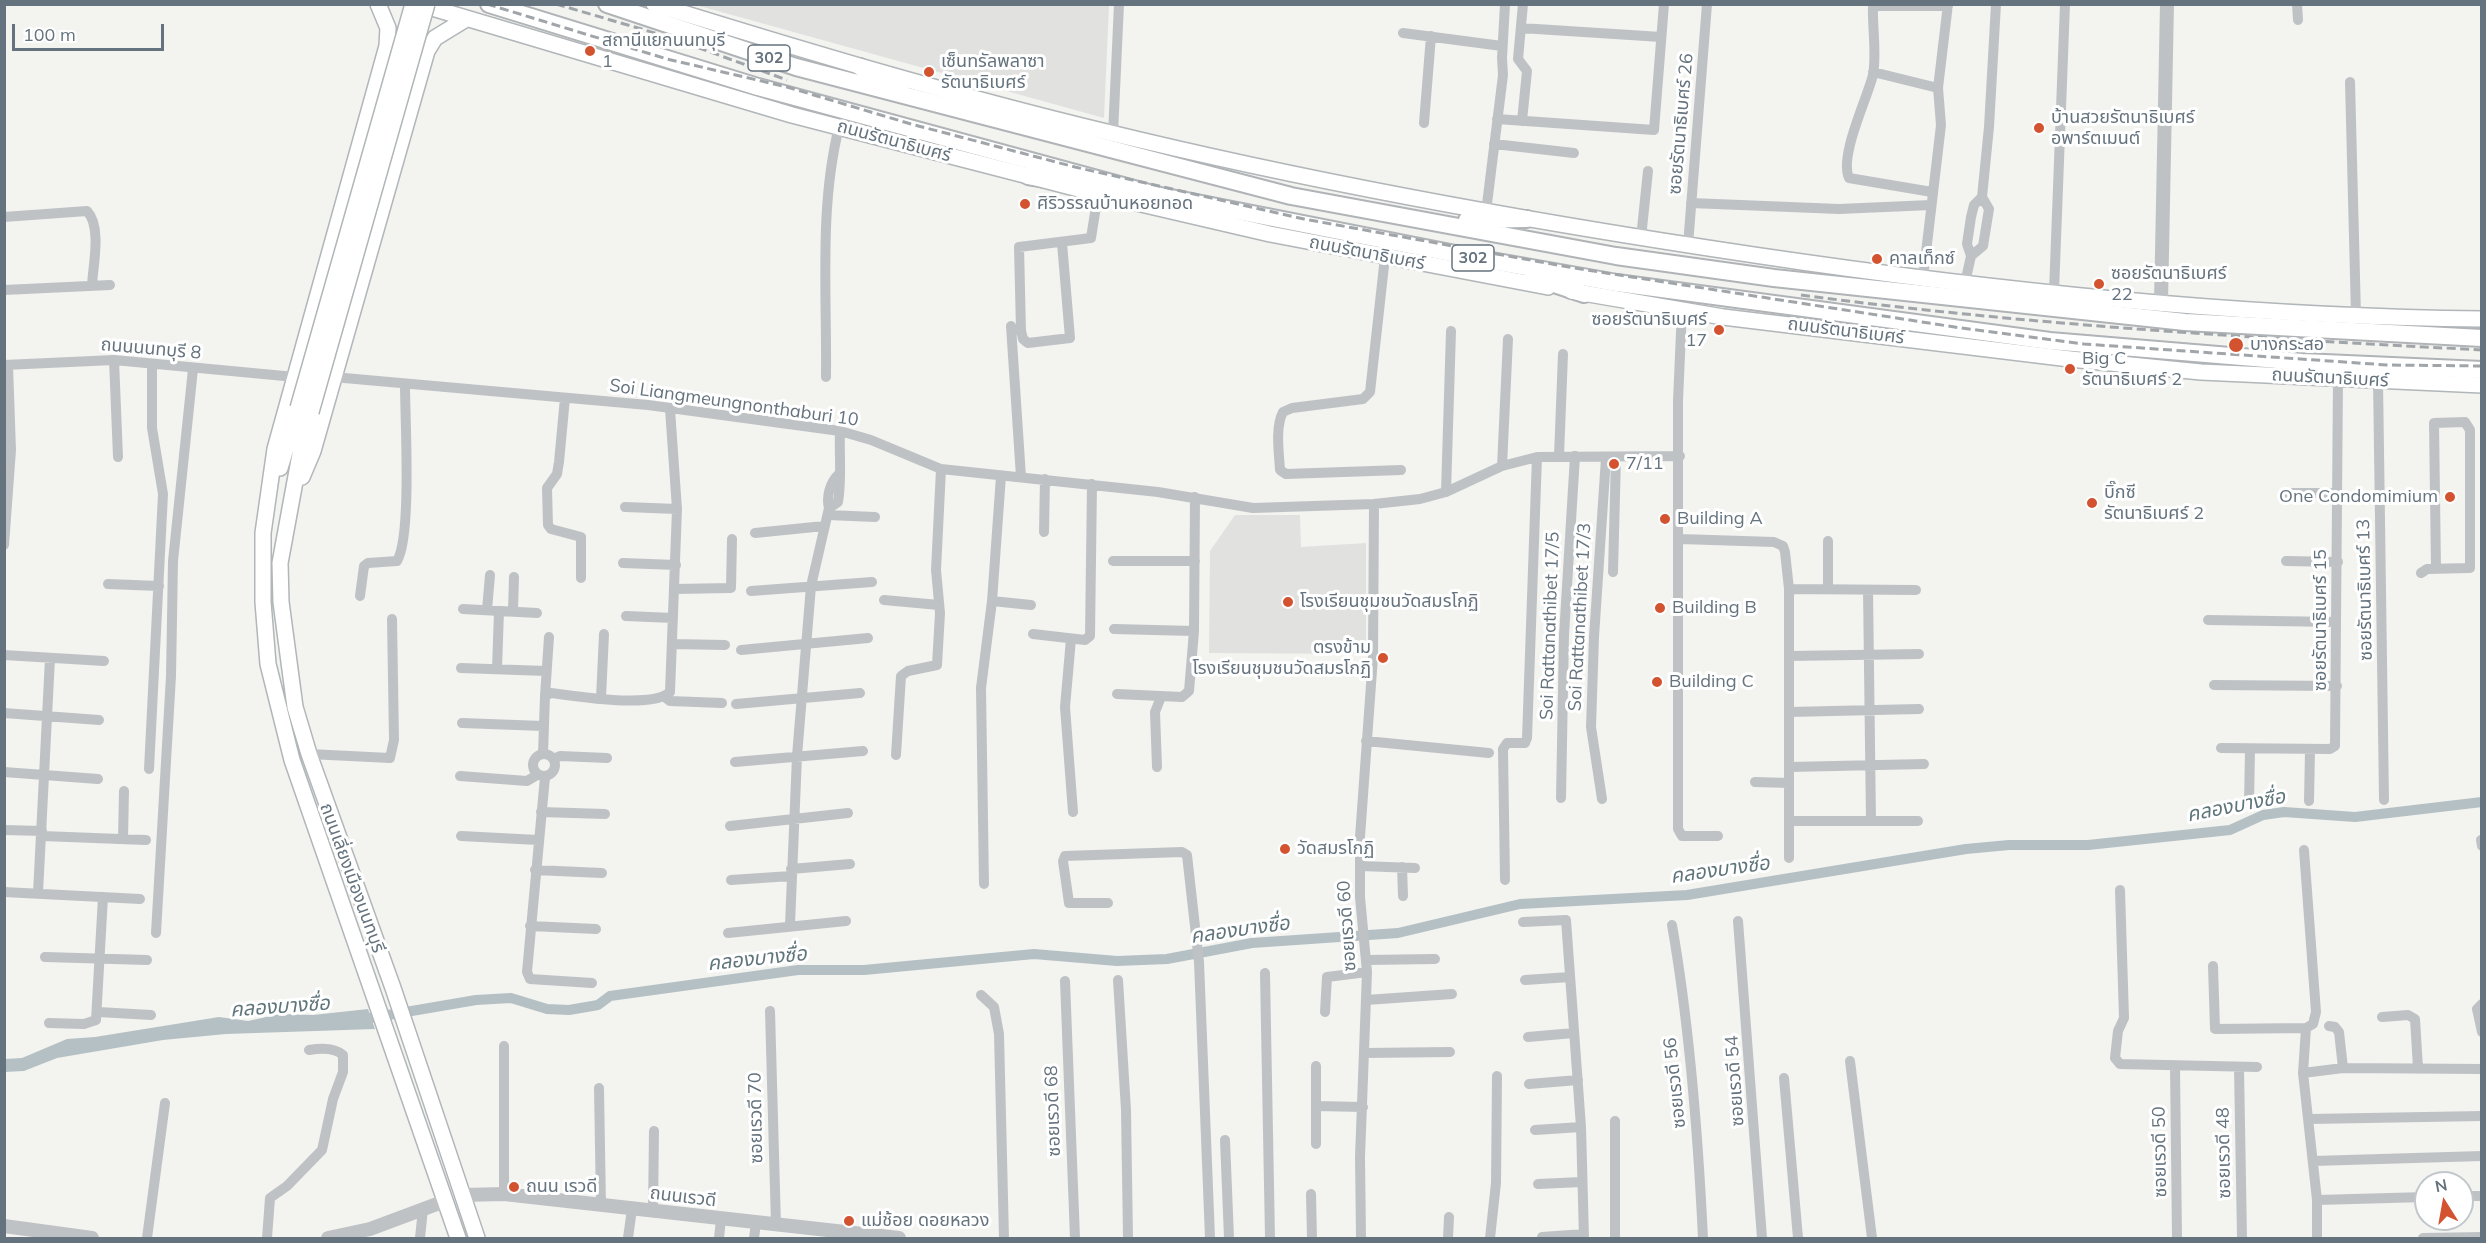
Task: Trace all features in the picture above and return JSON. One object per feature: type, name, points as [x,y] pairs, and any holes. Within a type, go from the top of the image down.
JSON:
[{"type":"main road","points":[[266,510],[275,449],[387,46],[388,28],[378,4]]},
{"type":"main road","points":[[290,507],[304,410],[413,4]]},
{"type":"main road","name":"ถนนรัตนาธิเบศร์","points":[[419,4],[839,127],[1098,194],[1384,257],[1584,294],[1723,317],[2070,359],[2201,372],[2481,385]]},
{"type":"main road","points":[[266,510],[304,410],[427,4]]},
{"type":"main road","name":"ถนนรัตนาธิเบศร์","points":[[489,4],[758,87],[1156,195],[1486,261],[1617,283],[2050,341],[2290,362],[2481,370]]},
{"type":"main road","name":"302","points":[[607,4],[796,67],[1291,196],[1616,256],[1774,278],[2185,322],[2481,338]]},
{"type":"main road","name":"302","points":[[654,4],[860,67],[1113,134],[1319,180],[1486,212],[1688,245],[1965,283],[2161,302],[2481,321]]},
{"type":"main road","points":[[290,507],[313,451],[427,51],[435,38],[466,19]]},
{"type":"main road","points":[[387,46],[394,34],[405,30],[414,31],[422,36],[427,51]]},
{"type":"main road","points":[[860,67],[933,104]]},
{"type":"main road","points":[[1028,176],[1156,195]]},
{"type":"main road","points":[[1431,221],[1527,219]]},
{"type":"main road","points":[[1486,261],[1584,294]]},
{"type":"main road","name":"ถนนเลี่ยงเมืองนนทบุรี","points":[[290,507],[280,563],[281,602],[295,707],[309,754],[393,988],[477,1239]]},
{"type":"main road","name":"ถนนเลี่ยงเมืองนนทบุรี","points":[[266,510],[262,553],[263,602],[267,664],[277,709],[372,993],[458,1239]]},
{"type":"street","points":[[1113,134],[1119,4]]},
{"type":"street","points":[[1486,212],[1503,75],[1502,46],[1505,4]]},
{"type":"street","points":[[1522,121],[1527,71],[1518,59],[1523,4]]},
{"type":"street","points":[[1497,118],[1654,130],[1664,4]]},
{"type":"street","name":"ซอยรัตนาธิเบศร์ 26","points":[[1688,245],[1707,4]]},
{"type":"street","points":[[1971,256],[1983,246],[1989,209],[1982,197],[1989,127],[1996,4]]},
{"type":"street","points":[[2054,292],[2065,4]]},
{"type":"street","points":[[2161,302],[2167,4]]},
{"type":"street","points":[[2297,4],[2298,20]]},
{"type":"street","points":[[1923,278],[1941,125],[1938,88],[1948,5],[1873,5],[1873,72],[1847,158],[1848,175],[1849,178],[1932,192]]},
{"type":"street","points":[[1521,28],[1661,37]]},
{"type":"street","points":[[1403,33],[1502,46]]},
{"type":"street","points":[[1424,123],[1431,36]]},
{"type":"street","points":[[1873,72],[1938,88]]},
{"type":"street","points":[[2350,82],[2356,315]]},
{"type":"street","points":[[826,377],[827,195],[832,155],[839,127]]},
{"type":"street","points":[[1494,144],[1574,153]]},
{"type":"street","points":[[1641,238],[1648,171]]},
{"type":"street","points":[[1062,243],[1070,338],[1058,342],[1025,342],[1021,332],[1019,247],[1091,238],[1098,194]]},
{"type":"street","points":[[1965,283],[1971,256],[1967,244],[1971,217],[1974,205],[1982,197]]},
{"type":"street","points":[[1691,203],[1839,209],[1930,205]]},
{"type":"street","points":[[4,217],[87,211],[95,227],[92,285]]},
{"type":"street","points":[[1384,257],[1370,392],[1363,399],[1292,408],[1283,412],[1280,420],[1280,470],[1286,474],[1401,470]]},
{"type":"street","points":[[4,290],[110,285]]},
{"type":"street","points":[[1682,309],[1678,398],[1680,456],[1678,829],[1682,836],[1718,836]]},
{"type":"street","points":[[1011,326],[1021,477]]},
{"type":"street","points":[[1446,492],[1450,331]]},
{"type":"street","points":[[1502,466],[1508,339]]},
{"type":"street","points":[[1559,456],[1563,354]]},
{"type":"street","points":[[114,360],[118,457]]},
{"type":"street","name":"ถนนนนทบุรี 8","points":[[6,365],[114,360],[295,377]]},
{"type":"street","points":[[149,769],[163,494],[152,428],[152,364]]},
{"type":"street","points":[[4,545],[11,450],[6,365]]},
{"type":"street","points":[[156,933],[171,676],[174,561],[193,369]]},
{"type":"street","name":"Soi Liangmeungnonthaburi 10","points":[[333,377],[670,409],[840,431],[871,440],[941,469],[1092,484],[1195,497],[1253,508],[1374,504],[1420,499],[1446,492],[1502,466],[1537,457],[1680,456]]},
{"type":"street","name":"ซอยรัตนาธิเบศร์ 15","points":[[2221,748],[2310,750],[2330,749],[2336,746],[2337,378]]},
{"type":"street","name":"ซอยรัตนาธิเบศร์ 13","points":[[2378,380],[2384,800]]},
{"type":"street","points":[[360,596],[364,566],[368,563],[398,561],[401,555],[406,522],[405,385]]},
{"type":"street","points":[[566,398],[557,474],[547,488],[548,525],[551,529],[581,537],[581,578]]},
{"type":"street","points":[[545,696],[551,693],[634,700],[664,697],[670,692],[677,509],[670,409]]},
{"type":"street","points":[[2421,573],[2436,568],[2470,568],[2470,430],[2464,422],[2434,423],[2436,568]]},
{"type":"street","points":[[790,925],[797,756],[811,586],[824,526],[829,512],[838,502],[841,483],[839,474],[840,431]]},
{"type":"street","name":"Soi Rattanathibet 17/5","points":[[1561,798],[1564,635],[1575,456]]},
{"type":"street","points":[[1505,880],[1503,749],[1507,743],[1525,743],[1527,738],[1537,457]]},
{"type":"street","points":[[1611,458],[1613,572]]},
{"type":"street","name":"Soi Rattanathibet 17/3","points":[[1602,799],[1600,777],[1594,759],[1591,727],[1594,637],[1611,458]]},
{"type":"street","points":[[896,755],[901,676],[908,671],[937,665],[939,605],[936,570],[941,469]]},
{"type":"street","points":[[984,884],[981,688],[992,601],[1000,476]]},
{"type":"street","points":[[1044,532],[1045,479]]},
{"type":"street","points":[[1033,634],[1085,640],[1090,636],[1092,484]]},
{"type":"street","points":[[2286,493],[2338,494]]},
{"type":"street","points":[[1117,694],[1182,697],[1188,693],[1194,631],[1195,497]]},
{"type":"street","name":"ซอยเรวดี 60","points":[[1361,1239],[1367,972],[1360,866],[1373,657],[1374,504]]},
{"type":"street","points":[[625,507],[677,509]]},
{"type":"street","points":[[829,512],[874,518]]},
{"type":"street","points":[[755,533],[824,526]]},
{"type":"street","points":[[675,588],[731,588],[732,539]]},
{"type":"street","points":[[1680,539],[1774,542],[1783,546],[1789,589],[1789,858]]},
{"type":"street","points":[[1828,541],[1828,590]]},
{"type":"street","points":[[1113,561],[1195,561]]},
{"type":"street","points":[[2286,561],[2337,562]]},
{"type":"street","points":[[623,564],[676,565]]},
{"type":"street","points":[[487,610],[490,575]]},
{"type":"street","points":[[513,611],[514,577]]},
{"type":"street","points":[[751,591],[872,582]]},
{"type":"street","points":[[108,584],[159,586]]},
{"type":"street","points":[[1789,589],[1916,590]]},
{"type":"street","points":[[1868,590],[1871,821]]},
{"type":"street","points":[[884,600],[939,605]]},
{"type":"street","points":[[992,601],[1031,605]]},
{"type":"street","points":[[463,609],[537,612]]},
{"type":"street","points":[[497,669],[499,611]]},
{"type":"street","points":[[626,616],[673,618]]},
{"type":"street","points":[[309,754],[390,758],[394,740],[392,618]]},
{"type":"street","points":[[2208,620],[2336,622]]},
{"type":"street","points":[[1114,629],[1194,631]]},
{"type":"street","points":[[601,698],[604,634]]},
{"type":"street","points":[[460,776],[527,781],[554,770],[548,756],[543,726],[549,637]]},
{"type":"street","points":[[741,650],[868,638]]},
{"type":"street","points":[[1071,639],[1065,708],[1073,812]]},
{"type":"street","points":[[672,644],[725,645]]},
{"type":"street","points":[[1789,656],[1919,654]]},
{"type":"street","points":[[4,655],[104,661]]},
{"type":"street","points":[[38,893],[50,658]]},
{"type":"street","points":[[460,668],[546,671]]},
{"type":"street","points":[[2214,685],[2337,686]]},
{"type":"street","points":[[736,704],[860,693]]},
{"type":"street","points":[[664,697],[670,701],[722,703]]},
{"type":"street","points":[[1157,766],[1155,712],[1161,697]]},
{"type":"street","points":[[1789,712],[1919,710]]},
{"type":"street","points":[[4,713],[99,720]]},
{"type":"street","points":[[462,723],[543,726]]},
{"type":"street","points":[[1366,741],[1489,753]]},
{"type":"street","points":[[2249,804],[2250,749]]},
{"type":"street","points":[[735,762],[863,750]]},
{"type":"street","points":[[2310,750],[2310,801]]},
{"type":"street","points":[[591,983],[530,979],[527,972],[541,812],[541,776],[532,765],[536,758],[548,756],[607,758]]},
{"type":"street","points":[[1790,767],[1924,765]]},
{"type":"street","points":[[4,772],[98,778]]},
{"type":"street","points":[[1755,782],[1790,783]]},
{"type":"street","points":[[123,839],[124,791]]},
{"type":"street","points":[[541,812],[605,814]]},
{"type":"street","points":[[730,826],[848,813]]},
{"type":"street","points":[[1789,821],[1918,821]]},
{"type":"street","points":[[4,830],[146,840]]},
{"type":"street","points":[[461,836],[538,840]]},
{"type":"street","points":[[2213,966],[2215,1029],[2306,1028],[2313,1024],[2316,1012],[2304,850]]},
{"type":"street","points":[[1108,903],[1069,903],[1063,861],[1065,856],[1182,852],[1188,857],[1199,962],[1210,1239]]},
{"type":"street","points":[[731,880],[850,864]]},
{"type":"street","points":[[1360,866],[1415,868]]},
{"type":"street","points":[[1402,867],[1403,896]]},
{"type":"street","points":[[535,870],[602,873]]},
{"type":"street","points":[[2120,890],[2124,1018],[2118,1031],[2115,1058],[2126,1066],[2257,1067]]},
{"type":"street","points":[[4,892],[140,899]]},
{"type":"street","points":[[49,1023],[92,1023],[96,1020],[103,897]]},
{"type":"street","points":[[1522,922],[1566,920],[1581,1127],[1584,1237],[1542,1237]]},
{"type":"street","points":[[728,933],[846,921]]},
{"type":"street","name":"ซอยเรวดี 54","points":[[1738,921],[1762,1239]]},
{"type":"street","name":"ซอยเรวดี 56","points":[[1672,925],[1682,987],[1698,1137],[1703,1239]]},
{"type":"street","points":[[530,926],[596,929]]},
{"type":"street","points":[[45,957],[147,960]]},
{"type":"street","points":[[1366,960],[1435,959]]},
{"type":"street","points":[[1325,1012],[1327,977],[1367,972]]},
{"type":"street","points":[[1265,973],[1270,1239]]},
{"type":"street","points":[[1525,980],[1570,977]]},
{"type":"street","points":[[1118,980],[1126,1110],[1128,1239]]},
{"type":"street","name":"ซอยเรวดี 68","points":[[1065,981],[1075,1239]]},
{"type":"street","points":[[1366,1000],[1452,994]]},
{"type":"street","points":[[981,995],[994,1007],[999,1034],[1004,1239]]},
{"type":"street","points":[[2481,1004],[2477,1009],[2481,1032]]},
{"type":"street","name":"ซอยเรวดี 70","points":[[770,1011],[776,1225]]},
{"type":"street","points":[[98,1012],[151,1015]]},
{"type":"street","points":[[2382,1017],[2408,1015],[2415,1019],[2418,1068]]},
{"type":"street","points":[[2329,1026],[2338,1028],[2340,1032],[2343,1068]]},
{"type":"street","points":[[2306,1028],[2303,1073],[2310,1119],[2317,1200],[2317,1239]]},
{"type":"street","points":[[1527,1037],[1574,1033]]},
{"type":"street","points":[[504,1046],[504,1194]]},
{"type":"street","points":[[267,1239],[270,1198],[287,1186],[322,1150],[333,1099],[343,1072],[343,1054],[321,1048],[309,1050]]},
{"type":"street","points":[[1365,1053],[1450,1052]]},
{"type":"street","points":[[1850,1061],[1872,1239]]},
{"type":"street","points":[[1316,1066],[1316,1144]]},
{"type":"street","name":"ซอยเรวดี 50","points":[[2175,1066],[2177,1239]]},
{"type":"street","name":"ซอยเรวดี 48","points":[[2239,1068],[2242,1239]]},
{"type":"street","points":[[2303,1073],[2343,1068],[2481,1069]]},
{"type":"street","points":[[1490,1239],[1496,1183],[1497,1076]]},
{"type":"street","points":[[1784,1078],[1798,1239]]},
{"type":"street","points":[[1529,1084],[1578,1080]]},
{"type":"street","points":[[599,1088],[601,1206]]},
{"type":"street","points":[[147,1239],[165,1103]]},
{"type":"street","points":[[1316,1106],[1363,1107]]},
{"type":"street","points":[[2310,1119],[2481,1116]]},
{"type":"street","points":[[1615,1121],[1615,1239]]},
{"type":"street","points":[[1535,1130],[1581,1127]]},
{"type":"street","points":[[653,1211],[654,1131]]},
{"type":"street","points":[[1226,1140],[1228,1239]]},
{"type":"street","points":[[2313,1161],[2481,1156]]},
{"type":"street","points":[[1538,1184],[1582,1182]]},
{"type":"street","name":"ถนนเรวดี","points":[[462,1195],[504,1194],[776,1225],[843,1235],[899,1239]]},
{"type":"street","points":[[1311,1194],[1311,1239]]},
{"type":"street","points":[[2317,1200],[2414,1197]]},
{"type":"street","points":[[328,1239],[370,1229],[445,1201]]},
{"type":"street","points":[[420,1239],[423,1209]]},
{"type":"street","points":[[628,1239],[632,1209]]},
{"type":"street","points":[[1448,1239],[1449,1217]]},
{"type":"street","points":[[719,1239],[721,1219]]},
{"type":"street","points":[[754,1239],[756,1223]]},
{"type":"street","points":[[4,1226],[92,1239]]},
{"type":"street","points":[[2423,1239],[2481,1237]]},
{"type":"shaded area","points":[[696,5],[1109,5],[1104,118]]},
{"type":"shaded area","name":"โรงเรียนชุมชนวัดสมรโกฏิ","points":[[1235,515],[1300,515],[1301,547],[1366,543],[1366,654],[1209,653],[1210,551]]},
{"type":"shaded area","points":[[368,1009],[375,1029],[226,1034],[163,1040],[57,1058],[24,1071],[5,1072],[5,1059],[22,1058],[67,1039],[95,1037],[219,1017],[248,1021],[280,1014],[313,1015]]},
{"type":"waterway","name":"คลองบางซื่อ","points":[[359,1020],[476,1000],[511,998],[547,1009],[569,1010],[598,1005],[610,996],[798,970],[864,970],[1034,954],[1117,961],[1167,959],[1252,943],[1398,933],[1520,904],[1687,895],[1966,849],[2009,845],[2088,845],[2230,830],[2263,815],[2284,812],[2355,817],[2482,802]]},
{"type":"railway","points":[[487,4],[667,59],[787,87],[911,124],[1075,167],[1304,219],[1574,268],[1961,328],[2084,344],[2387,365],[2482,366]]},
{"type":"railway","points":[[556,4],[672,38],[787,80]]},
{"type":"railway","points":[[1801,295],[1970,315],[2055,322],[2482,350]]},
{"type":"place","name":"สถานีแยกนนทบุรี 1","points":[[590,51]]},
{"type":"place","name":"เซ็นทรัลพลาซา รัตนาธิเบศร์","points":[[929,72]]},
{"type":"place","name":"บ้านสวยรัตนาธิเบศร์ อพาร์ตเมนต์","points":[[2039,128]]},
{"type":"place","name":"ศิริวรรณบ้านหอยทอด","points":[[1025,204]]},
{"type":"place","name":"คาลเท็กซ์","points":[[1877,259]]},
{"type":"place","name":"ซอยรัตนาธิเบศร์ 22","points":[[2099,284]]},
{"type":"place","name":"ซอยรัตนาธิเบศร์ 17","points":[[1719,330]]},
{"type":"place","name":"บางกระสอ","points":[[2236,345]]},
{"type":"place","name":"Big C รัตนาธิเบศร์ 2","points":[[2070,369]]},
{"type":"place","name":"7/11","points":[[1614,464]]},
{"type":"place","name":"One Condomimium","points":[[2450,497]]},
{"type":"place","name":"บิ๊กซี รัตนาธิเบศร์ 2","points":[[2092,503]]},
{"type":"place","name":"Building A","points":[[1665,519]]},
{"type":"place","name":"โรงเรียนชุมชนวัดสมรโกฏิ","points":[[1288,602]]},
{"type":"place","name":"Building B","points":[[1660,608]]},
{"type":"place","name":"ตรงข้าม โรงเรียนชุมชนวัดสมรโกฏิ","points":[[1383,658]]},
{"type":"place","name":"Building C","points":[[1657,682]]},
{"type":"place","name":"วัดสมรโกฏิ","points":[[1285,849]]},
{"type":"place","name":"ถนน เรวดี","points":[[514,1187]]},
{"type":"place","name":"แม่ช้อย ดอยหลวง","points":[[849,1221]]}]
